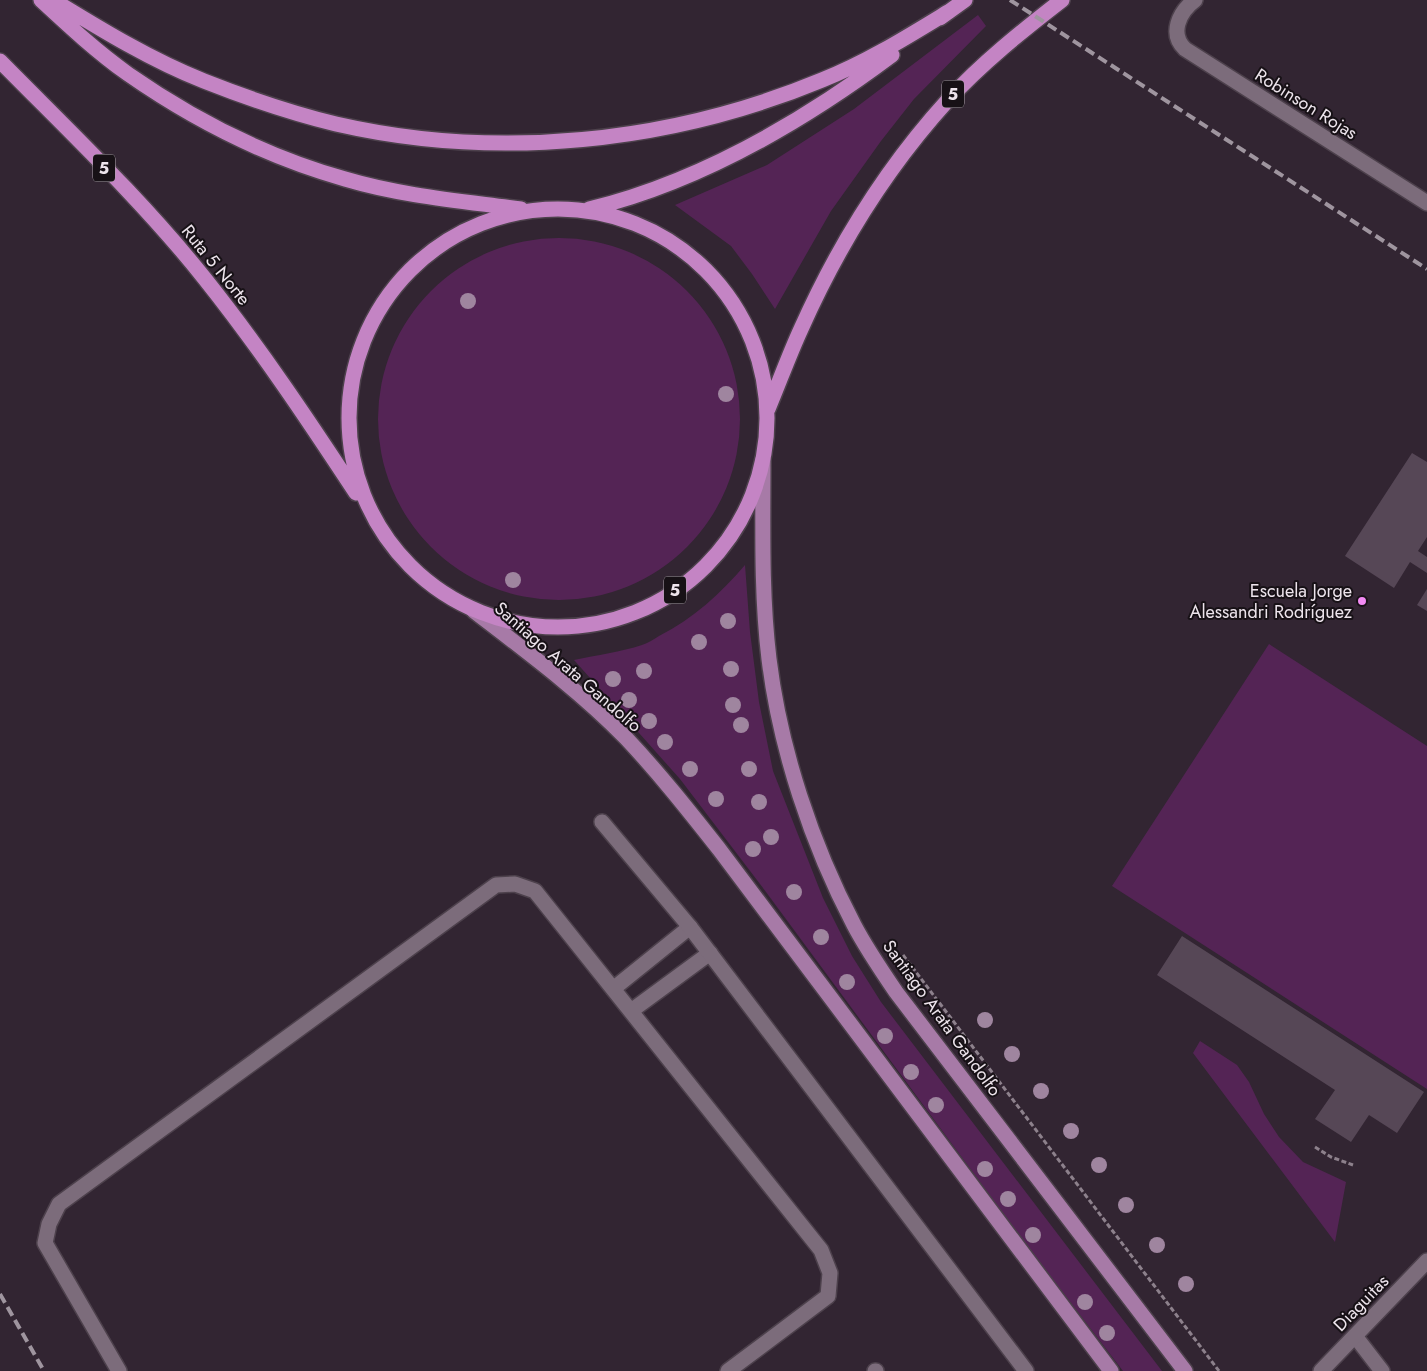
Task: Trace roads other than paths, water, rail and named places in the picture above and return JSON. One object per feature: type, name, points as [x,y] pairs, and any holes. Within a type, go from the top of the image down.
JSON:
[{"type":"highway","points":[[41,0],[82,38],[126,73],[162,97],[214,127],[264,150],[306,167],[346,180],[446,199],[535,210]]},
{"type":"highway","points":[[53,0],[138,51],[202,81],[268,105],[345,126],[407,136],[477,142],[548,142],[619,136],[688,123],[757,105],[824,80],[872,57],[948,12]]},
{"type":"highway","points":[[584,211],[622,201],[672,184],[770,135],[853,84],[965,0]]},
{"type":"highway","name":"5","points":[[372,517],[387,541],[405,563],[426,582],[449,598],[474,611],[503,621],[565,628],[596,624],[626,616],[654,603],[681,586],[699,572],[725,544],[745,510],[763,459],[767,411],[800,330],[849,235],[882,183],[948,99],[985,63],[1062,0]]},
{"type":"highway","name":"Ruta 5 Norte","points":[[0,61],[146,212],[204,278],[253,342],[372,517]]},
{"type":"highway","points":[[372,517],[360,488],[352,458],[348,427],[349,396],[356,365],[366,335],[381,308],[400,282],[421,260],[447,241],[474,227],[504,216],[535,210],[559,209],[610,215],[652,231],[683,250],[704,267],[737,309],[749,332],[759,358],[765,384],[767,411]]},
{"type":"main road","name":"Santiago Arata Gandolfo","points":[[763,459],[763,584],[767,642],[772,678],[790,763],[809,821],[836,889],[854,926],[896,992],[1185,1371]]},
{"type":"main road","name":"Santiago Arata Gandolfo","points":[[474,611],[531,654],[592,707],[625,737],[675,793],[1111,1371]]},
{"type":"street","name":"Robinson Rojas","points":[[1194,0],[1183,11],[1177,29],[1178,40],[1185,50],[1427,203]]},
{"type":"street","points":[[602,822],[690,927],[1026,1371]]},
{"type":"street","points":[[119,1371],[45,1244],[49,1224],[59,1204],[496,885],[515,884],[536,891],[821,1250],[830,1273],[828,1296],[728,1371]]},
{"type":"street","points":[[612,989],[690,927]]},
{"type":"street","points":[[631,1011],[710,953]]},
{"type":"street","name":"Diaguitas","points":[[1321,1371],[1427,1261]]},
{"type":"street","points":[[1355,1336],[1382,1371]]},
{"type":"railway","points":[[1010,0],[1427,269]]},
{"type":"railway","points":[[0,1294],[44,1371]]},
{"type":"place","name":"Escuela Jorge Alessandri Rodríguez","points":[[1362,601]]}]
